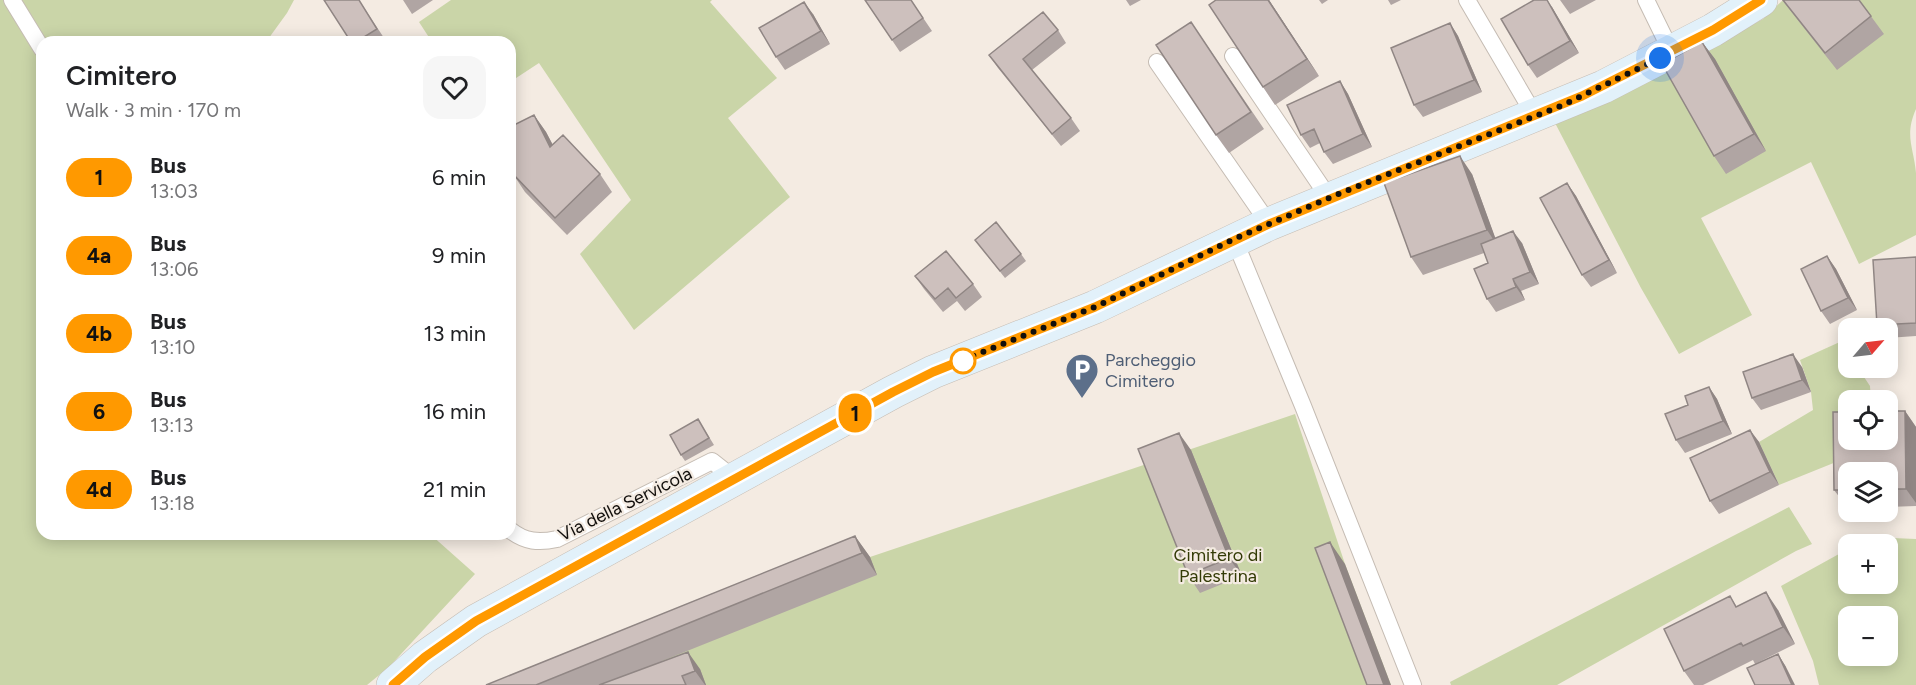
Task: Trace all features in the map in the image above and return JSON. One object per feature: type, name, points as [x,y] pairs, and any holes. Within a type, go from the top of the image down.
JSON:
[{"type":"street","points":[[393,685],[425,657],[476,621],[893,392],[933,372],[1079,314],[1234,239],[1329,198],[1604,87],[1733,18],[1761,0]]},
{"type":"lane","points":[[12,0],[36,40]]},
{"type":"lane","points":[[1467,0],[1535,116]]},
{"type":"lane","points":[[1646,0],[1671,51]]},
{"type":"lane","points":[[1233,56],[1329,198]]},
{"type":"lane","points":[[1157,62],[1269,224]]},
{"type":"lane","points":[[1234,239],[1303,406],[1413,685]]},
{"type":"lane","name":"Via della Servicola","points":[[516,534],[535,542],[557,539],[712,461],[736,480]]},
{"type":"green space","points":[[0,0],[294,0],[270,36],[36,36],[36,540],[437,540],[475,574],[389,667],[367,685],[0,685]]},
{"type":"green space","points":[[451,0],[712,0],[710,2],[777,78],[728,118],[790,197],[634,330],[580,254],[631,200],[539,63],[516,78],[516,36],[428,36],[419,22]]},
{"type":"green space","points":[[1783,0],[1916,0],[1916,109],[1912,118],[1910,135],[1916,173],[1916,235],[1859,264],[1811,162],[1701,218],[1752,315],[1679,354],[1641,288],[1554,121],[1632,89],[1763,19]]},
{"type":"green space","points":[[1838,343],[1838,378],[1865,378],[1870,390],[1838,390],[1838,450],[1846,450],[1846,458],[1779,485],[1759,442],[1813,410],[1811,392],[1800,360]]},
{"type":"green space","name":"Cimitero di Palestrina","points":[[1295,414],[1345,564],[1391,685],[553,685],[870,557]]},
{"type":"green space","points":[[1789,507],[1812,544],[1557,685],[1451,685],[1450,682]]},
{"type":"green space","points":[[1898,538],[1916,539],[1916,685],[1819,685],[1813,661],[1781,586],[1838,555],[1838,594],[1898,594]]},
{"type":"building","points":[[324,0],[359,0],[377,29],[366,36],[347,36]]},
{"type":"building","points":[[865,0],[911,0],[923,18],[892,40]]},
{"type":"building","points":[[1216,0],[1268,0],[1307,59],[1263,87],[1209,5]]},
{"type":"building","points":[[1534,0],[1547,0],[1570,41],[1528,65],[1501,19]]},
{"type":"building","points":[[1783,0],[1859,0],[1871,16],[1825,53]]},
{"type":"building","points":[[804,2],[821,31],[776,57],[759,28]]},
{"type":"building","points":[[1043,12],[1058,30],[1023,59],[1071,118],[1052,134],[989,55]]},
{"type":"building","points":[[1191,22],[1251,112],[1216,135],[1156,45]]},
{"type":"building","points":[[1450,23],[1474,80],[1414,105],[1391,48]]},
{"type":"building","points":[[1702,42],[1754,134],[1714,156],[1662,64]]},
{"type":"building","points":[[1340,81],[1363,134],[1324,152],[1314,129],[1301,135],[1287,105]]},
{"type":"building","points":[[534,115],[550,147],[563,135],[600,174],[555,218],[516,177],[516,124]]},
{"type":"building","points":[[1460,156],[1487,230],[1411,257],[1384,183]]},
{"type":"building","points":[[1567,183],[1609,260],[1582,275],[1540,198]]},
{"type":"building","points":[[996,222],[1021,254],[1000,271],[975,240]]},
{"type":"building","points":[[1513,231],[1530,272],[1513,279],[1516,287],[1487,299],[1474,269],[1488,263],[1481,244]]},
{"type":"building","points":[[946,251],[973,284],[956,298],[948,288],[935,299],[915,276]]},
{"type":"building","points":[[1827,256],[1848,298],[1821,311],[1801,269]]},
{"type":"building","points":[[1916,257],[1916,323],[1898,324],[1898,318],[1877,318],[1873,260]]},
{"type":"building","points":[[1793,354],[1802,380],[1752,398],[1743,372]]},
{"type":"building","points":[[1709,387],[1723,421],[1676,440],[1665,414],[1688,405],[1685,396]]},
{"type":"building","points":[[1898,411],[1905,411],[1906,489],[1898,489],[1898,462],[1838,462],[1838,490],[1834,490],[1833,412],[1838,412],[1838,450],[1898,450]]},
{"type":"building","points":[[698,419],[709,438],[681,455],[670,435]]},
{"type":"building","points":[[1750,430],[1770,472],[1710,501],[1690,458]]},
{"type":"building","points":[[1179,433],[1229,558],[1188,575],[1138,449]]},
{"type":"building","points":[[855,536],[862,553],[536,685],[486,685]]},
{"type":"building","points":[[1330,542],[1384,685],[1367,685],[1315,548]]},
{"type":"building","points":[[1766,592],[1783,627],[1743,646],[1741,643],[1684,671],[1664,629],[1730,596],[1736,607]]},
{"type":"building","points":[[688,652],[695,671],[682,676],[686,685],[599,685]]},
{"type":"building","points":[[1778,654],[1792,685],[1755,685],[1747,668]]},
{"type":"bus line","name":"1","points":[[393,685],[425,657],[476,621],[893,392],[933,372],[1095,307],[1269,224],[1604,87],[1713,30],[1761,0]]},
{"type":"place","name":"Parcheggio Cimitero","points":[[1082,399]]},
{"type":"route","points":[[963,361],[953,364],[1095,307],[1234,239],[1341,193],[1563,105],[1660,58]]}]
